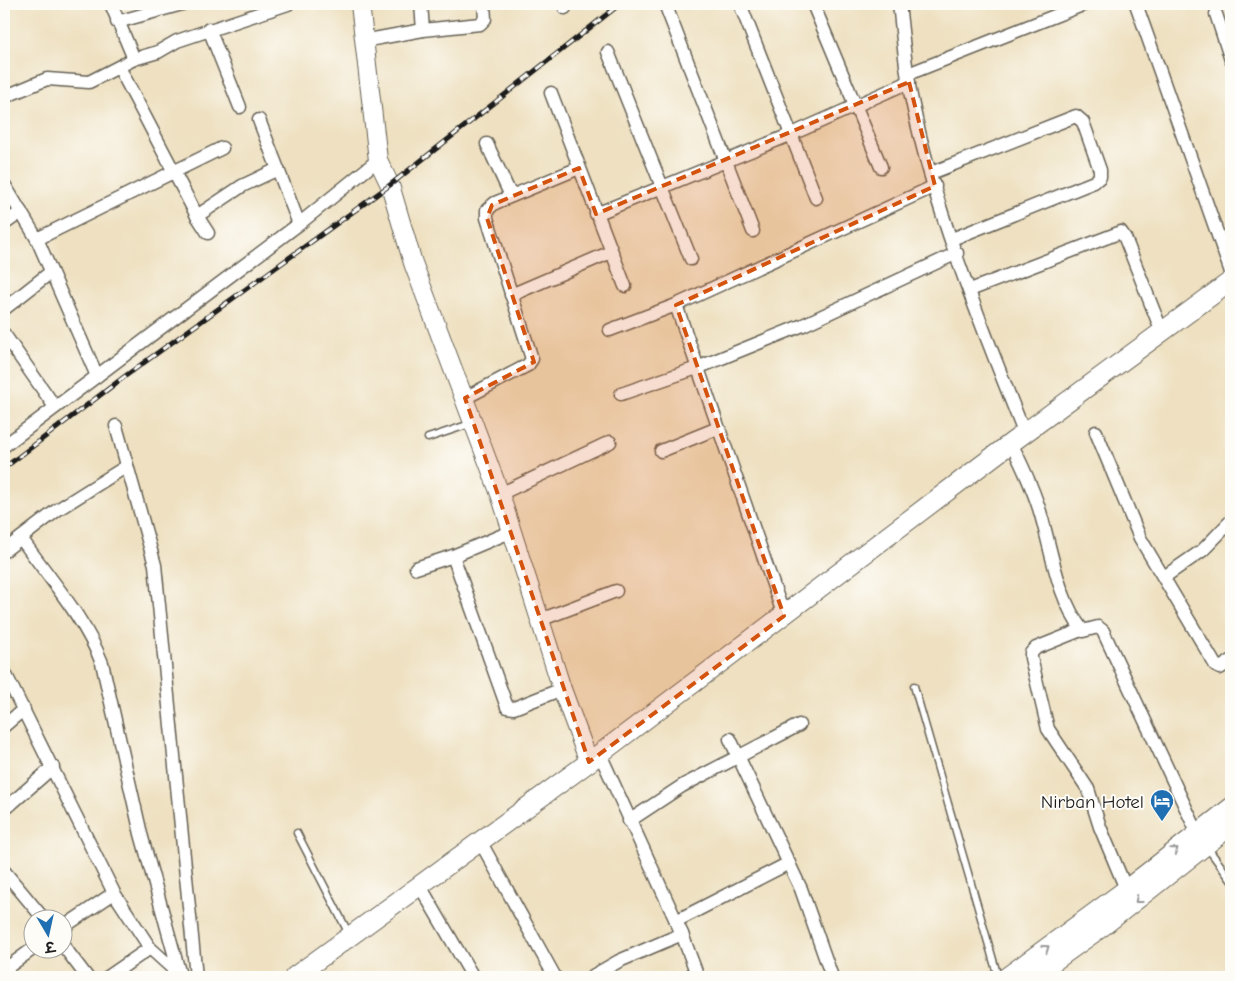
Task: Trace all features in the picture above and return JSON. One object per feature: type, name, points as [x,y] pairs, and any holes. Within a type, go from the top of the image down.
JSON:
[{"type":"main road","points":[[294,977],[595,758],[1231,281]]},
{"type":"street","points":[[111,4],[134,59]]},
{"type":"street","points":[[117,22],[179,4]]},
{"type":"street","points":[[4,97],[47,79],[89,82],[134,59],[158,52],[177,41],[288,4]]},
{"type":"street","points":[[360,4],[362,41],[378,160],[390,185],[413,263],[500,494],[510,532],[562,689],[595,758],[629,821],[682,934],[698,977]]},
{"type":"street","points":[[421,4],[423,30]]},
{"type":"street","points":[[362,41],[423,30],[480,24],[485,19],[484,4]]},
{"type":"street","points":[[740,4],[816,198]]},
{"type":"street","points":[[813,4],[880,167]]},
{"type":"street","points":[[899,4],[909,78],[931,173],[1018,439],[1026,471],[1069,609],[1081,630]]},
{"type":"street","points":[[596,214],[792,134],[855,106],[909,78],[1064,8],[1085,4]]},
{"type":"street","points":[[1136,4],[1231,272]]},
{"type":"street","points":[[667,9],[753,231]]},
{"type":"street","points":[[1216,14],[1231,60]]},
{"type":"street","points":[[209,29],[240,107]]},
{"type":"street","points":[[608,52],[691,259]]},
{"type":"street","points":[[119,67],[197,216],[208,233]]},
{"type":"street","points":[[551,93],[625,286]]},
{"type":"street","points":[[931,173],[1076,116],[1083,122],[1100,170],[1100,177],[1094,182],[952,239]]},
{"type":"street","points":[[259,120],[299,224]]},
{"type":"street","points":[[487,144],[511,196]]},
{"type":"street","points":[[37,240],[222,148]]},
{"type":"street","points":[[4,446],[299,224],[378,160]]},
{"type":"street","points":[[465,398],[528,365],[532,360],[486,213],[492,205],[579,168]]},
{"type":"street","points":[[197,216],[242,186],[278,169]]},
{"type":"street","points":[[4,184],[37,240],[97,376]]},
{"type":"street","points":[[610,330],[676,304],[935,186]]},
{"type":"street","points":[[4,224],[21,212]]},
{"type":"street","points":[[970,290],[1120,232],[1125,238],[1162,332]]},
{"type":"street","points":[[511,295],[611,252]]},
{"type":"street","points":[[621,394],[697,368],[803,325],[957,252]]},
{"type":"street","points":[[4,310],[52,272]]},
{"type":"street","points":[[676,304],[784,616]]},
{"type":"street","points":[[4,334],[56,407]]},
{"type":"street","points":[[116,426],[155,565],[196,977]]},
{"type":"street","points":[[661,451],[718,428]]},
{"type":"street","points":[[1096,432],[1140,538],[1216,666],[1220,668],[1231,661]]},
{"type":"street","points":[[500,494],[610,442]]},
{"type":"street","points":[[4,551],[57,510],[127,466]]},
{"type":"street","points":[[1164,577],[1202,550],[1231,521]]},
{"type":"street","points":[[416,568],[453,556],[510,532]]},
{"type":"street","points":[[21,538],[76,615],[94,645],[102,663],[142,834],[181,976]]},
{"type":"street","points":[[453,556],[507,707],[514,708],[562,689]]},
{"type":"street","points":[[540,620],[616,591]]},
{"type":"street","points":[[1126,889],[1100,827],[1088,789],[1048,729],[1031,658],[1031,653],[1036,648],[1081,630],[1087,632],[1099,627],[1103,630],[1202,839]]},
{"type":"street","points":[[4,671],[114,893],[150,948],[181,976]]},
{"type":"street","points":[[4,726],[24,709]]},
{"type":"street","points":[[629,821],[682,786],[799,725]]},
{"type":"street","points":[[730,739],[812,916],[832,977]]},
{"type":"street","points":[[4,810],[52,767]]},
{"type":"street","points":[[1033,977],[1104,926],[1202,839],[1231,807]]},
{"type":"street","points":[[1006,977],[1126,889],[1202,839],[1231,826]]},
{"type":"street","points":[[480,841],[555,977]]},
{"type":"street","points":[[676,921],[788,863]]},
{"type":"street","points":[[4,871],[35,908]]},
{"type":"street","points":[[420,886],[473,977]]},
{"type":"street","points":[[72,921],[114,893]]},
{"type":"street","points":[[591,977],[619,961],[682,934]]},
{"type":"street","points":[[108,977],[150,948]]},
{"type":"street","points":[[4,970],[22,957]]},
{"type":"street","points":[[72,957],[87,977]]},
{"type":"lane","points":[[428,438],[474,423]]},
{"type":"lane","points":[[914,686],[998,977]]},
{"type":"lane","points":[[297,833],[350,938]]},
{"type":"lane","points":[[1202,839],[1231,880]]},
{"type":"highlighted area","points":[[909,82],[935,186],[676,305],[784,616],[589,762],[465,398],[534,362],[487,218],[492,205],[579,168],[596,214]]},
{"type":"railway","points":[[4,468],[124,377],[390,185],[620,4]]},
{"type":"place","name":"Nirban Hotel","points":[[1162,822]]}]
